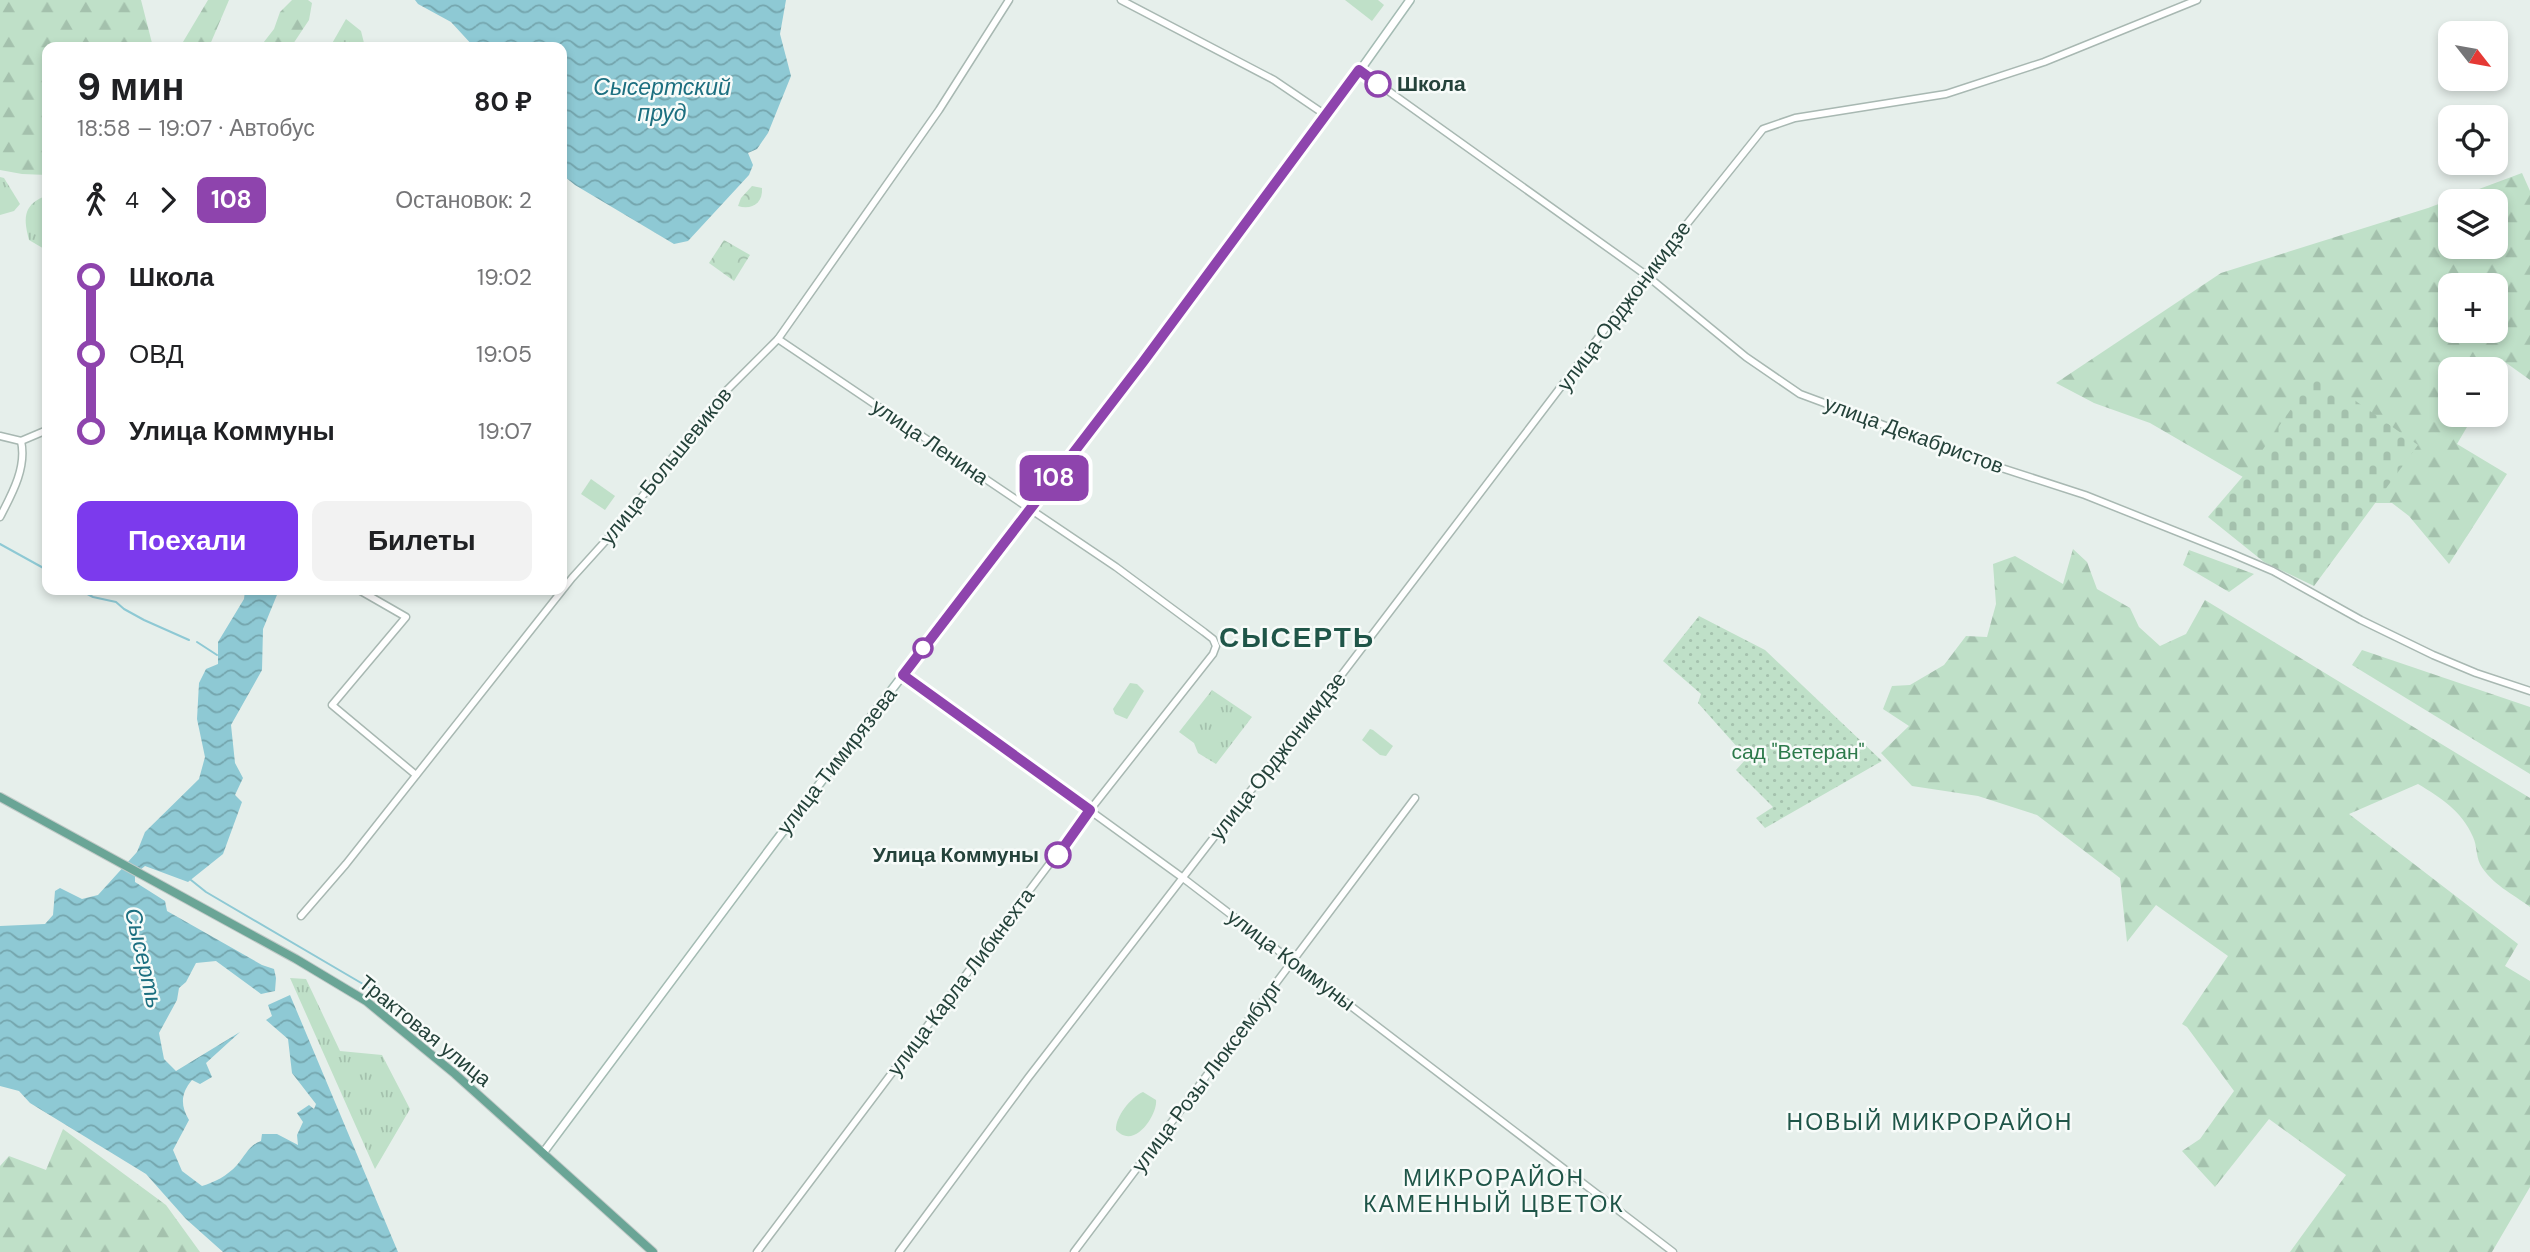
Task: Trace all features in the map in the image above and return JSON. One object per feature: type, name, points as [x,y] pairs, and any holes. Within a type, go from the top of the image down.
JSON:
[{"type":"main road","name":"улица Тимирязева","points":[[543,1153],[767,852],[1111,404],[1327,116],[1410,0]]},
{"type":"main road","name":"Трактовая улица","points":[[0,797],[296,959],[366,1001],[455,1074],[653,1252]]},
{"type":"street","name":"улица Большевиков","points":[[567,584],[619,527],[720,397],[778,339],[923,133],[1009,0]]},
{"type":"street","points":[[1121,0],[1274,80],[1327,116]]},
{"type":"street","name":"улица Орджоникидзе","points":[[899,1252],[1028,1078],[1418,576],[1646,275],[1763,129],[1795,118],[1946,94],[2044,62],[2197,0]]},
{"type":"street","name":"улица Декабристов","points":[[1359,70],[1646,275],[1746,356],[1800,394],[1983,462],[2085,495],[2233,554],[2273,571],[2361,620],[2433,655],[2530,691]]},
{"type":"street","name":"улица Ленина","points":[[778,339],[1148,590],[1213,639],[1216,646]]},
{"type":"street","points":[[0,436],[21,441],[42,432]]},
{"type":"street","points":[[0,517],[20,470],[24,453],[21,441]]},
{"type":"street","points":[[368,595],[406,617],[332,705],[416,775]]},
{"type":"street","name":"улица Большевиков","points":[[301,916],[559,595]]},
{"type":"street","name":"улица Карла Либкнехта","points":[[757,1252],[1090,810],[1213,654],[1216,646]]},
{"type":"street","name":"улица Коммуны","points":[[903,675],[1183,877],[1673,1252]]},
{"type":"street","name":"улица Розы Люксембург","points":[[1073,1252],[1415,798]]},
{"type":"green space","points":[[0,0],[141,0],[152,42],[42,42],[42,175],[0,170]]},
{"type":"green space","points":[[208,0],[229,0],[211,42],[183,42]]},
{"type":"green space","points":[[292,0],[308,0],[312,3],[309,20],[294,42],[264,42],[274,29],[280,12]]},
{"type":"green space","points":[[1345,0],[1378,0],[1384,5],[1372,21]]},
{"type":"green space","points":[[346,19],[361,31],[364,42],[333,42]]},
{"type":"green space","points":[[2522,173],[2530,191],[2530,380],[2508,364],[2508,357],[2438,357],[2438,427],[2467,427],[2457,444],[2507,474],[2449,564],[2409,516],[2392,503],[2371,503],[2243,477],[2150,423],[2094,403],[2056,383],[2221,273],[2438,204],[2438,259],[2508,259],[2508,189],[2479,189]]},
{"type":"green space","points":[[0,177],[4,178],[20,204],[14,211],[0,215]]},
{"type":"green space","points":[[752,186],[762,188],[758,202],[752,206],[738,206],[741,198]]},
{"type":"green space","points":[[42,198],[42,248],[29,240],[26,227],[26,215],[36,201]]},
{"type":"green space","points":[[724,240],[750,255],[734,281],[709,263]]},
{"type":"green space","points":[[2316,373],[2418,445],[2314,586],[2264,562],[2208,517],[2250,468]]},
{"type":"green space","points":[[591,479],[615,496],[605,510],[581,494]]},
{"type":"green space","points":[[2073,549],[2087,562],[2097,589],[2130,608],[2139,627],[2160,646],[2186,634],[2205,600],[2530,798],[2530,907],[2485,871],[2480,864],[2474,840],[2457,812],[2418,784],[2349,814],[2518,944],[2505,966],[2530,981],[2530,1187],[2492,1252],[2290,1252],[2346,1175],[2269,1119],[2215,1187],[2182,1151],[2200,1139],[2234,1091],[2187,1027],[2182,1024],[2228,956],[2156,905],[2127,942],[2120,878],[2037,815],[1978,796],[1912,786],[1881,753],[1909,726],[1883,709],[1892,686],[1910,685],[1944,665],[1966,636],[1987,637],[1996,604],[1993,564],[2015,556],[2063,584]]},
{"type":"green space","points":[[2189,550],[2254,574],[2229,592],[2183,565]]},
{"type":"green space","name":"сад \"Ветеран\"","points":[[1699,616],[1765,650],[1882,761],[1765,828],[1756,818],[1773,807],[1736,770],[1747,758],[1698,703],[1701,694],[1663,661]]},
{"type":"green space","points":[[2362,650],[2530,707],[2530,774],[2352,665]]},
{"type":"green space","points":[[1130,683],[1137,684],[1144,691],[1127,719],[1115,714],[1113,709]]},
{"type":"green space","points":[[1212,690],[1252,717],[1216,764],[1198,753],[1194,743],[1179,732]]},
{"type":"green space","points":[[1370,729],[1393,746],[1386,756],[1380,755],[1362,740]]},
{"type":"green space","points":[[290,978],[306,979],[340,1051],[382,1055],[410,1109],[375,1169]]},
{"type":"green space","points":[[1143,1092],[1156,1100],[1153,1113],[1138,1133],[1123,1135],[1116,1130],[1118,1119],[1129,1103]]},
{"type":"green space","points":[[63,1129],[166,1205],[200,1252],[0,1252],[0,1166],[9,1156],[46,1170]]},
{"type":"water","name":"Сысертский пруд","points":[[415,0],[786,0],[780,34],[791,76],[768,133],[757,149],[748,153],[753,165],[749,175],[688,241],[674,244],[567,179],[567,42],[469,42],[451,22]]},
{"type":"water","name":"Сысерть","points":[[244,595],[277,595],[263,629],[262,670],[231,725],[235,763],[243,778],[235,795],[242,802],[223,854],[188,882],[145,866],[135,874],[135,882],[165,901],[167,911],[262,965],[274,969],[275,991],[261,994],[216,961],[196,963],[186,982],[179,988],[177,1000],[159,1033],[164,1059],[176,1071],[240,1032],[206,1063],[212,1077],[200,1084],[192,1080],[188,1085],[183,1099],[189,1120],[173,1150],[182,1171],[202,1186],[212,1183],[233,1169],[250,1148],[261,1141],[262,1134],[277,1134],[298,1145],[297,1135],[303,1122],[297,1113],[309,1105],[314,1109],[316,1104],[292,1073],[288,1039],[266,1020],[272,1016],[268,1005],[290,995],[398,1252],[223,1252],[186,1219],[146,1174],[30,1103],[19,1091],[0,1086],[0,926],[45,924],[53,915],[55,891],[60,888],[82,899],[98,895],[137,852],[145,832],[199,779],[205,757],[197,719],[199,683],[206,669],[218,664],[218,642]]},
{"type":"waterway","points":[[0,544],[42,567]]},
{"type":"waterway","points":[[89,595],[116,602],[144,620],[189,640]]},
{"type":"waterway","points":[[197,642],[217,655]]},
{"type":"waterway","points":[[191,880],[206,892],[380,994]]},
{"type":"bus line","name":"108","points":[[1058,855],[1090,810],[903,675],[1096,425],[1359,70],[1378,84]]},
{"type":"place","name":"Школа","points":[[1378,84]]},
{"type":"place","name":"Улица Коммуны","points":[[1058,855]]},
{"type":"district","name":"СЫСЕРТЬ","points":[[1297,637]]},
{"type":"district","name":"НОВЫЙ МИКРОРАЙОН","points":[[1930,1122]]},
{"type":"district","name":"МИКРОРАЙОН КАМЕННЫЙ ЦВЕТОК","points":[[1494,1191]]}]
